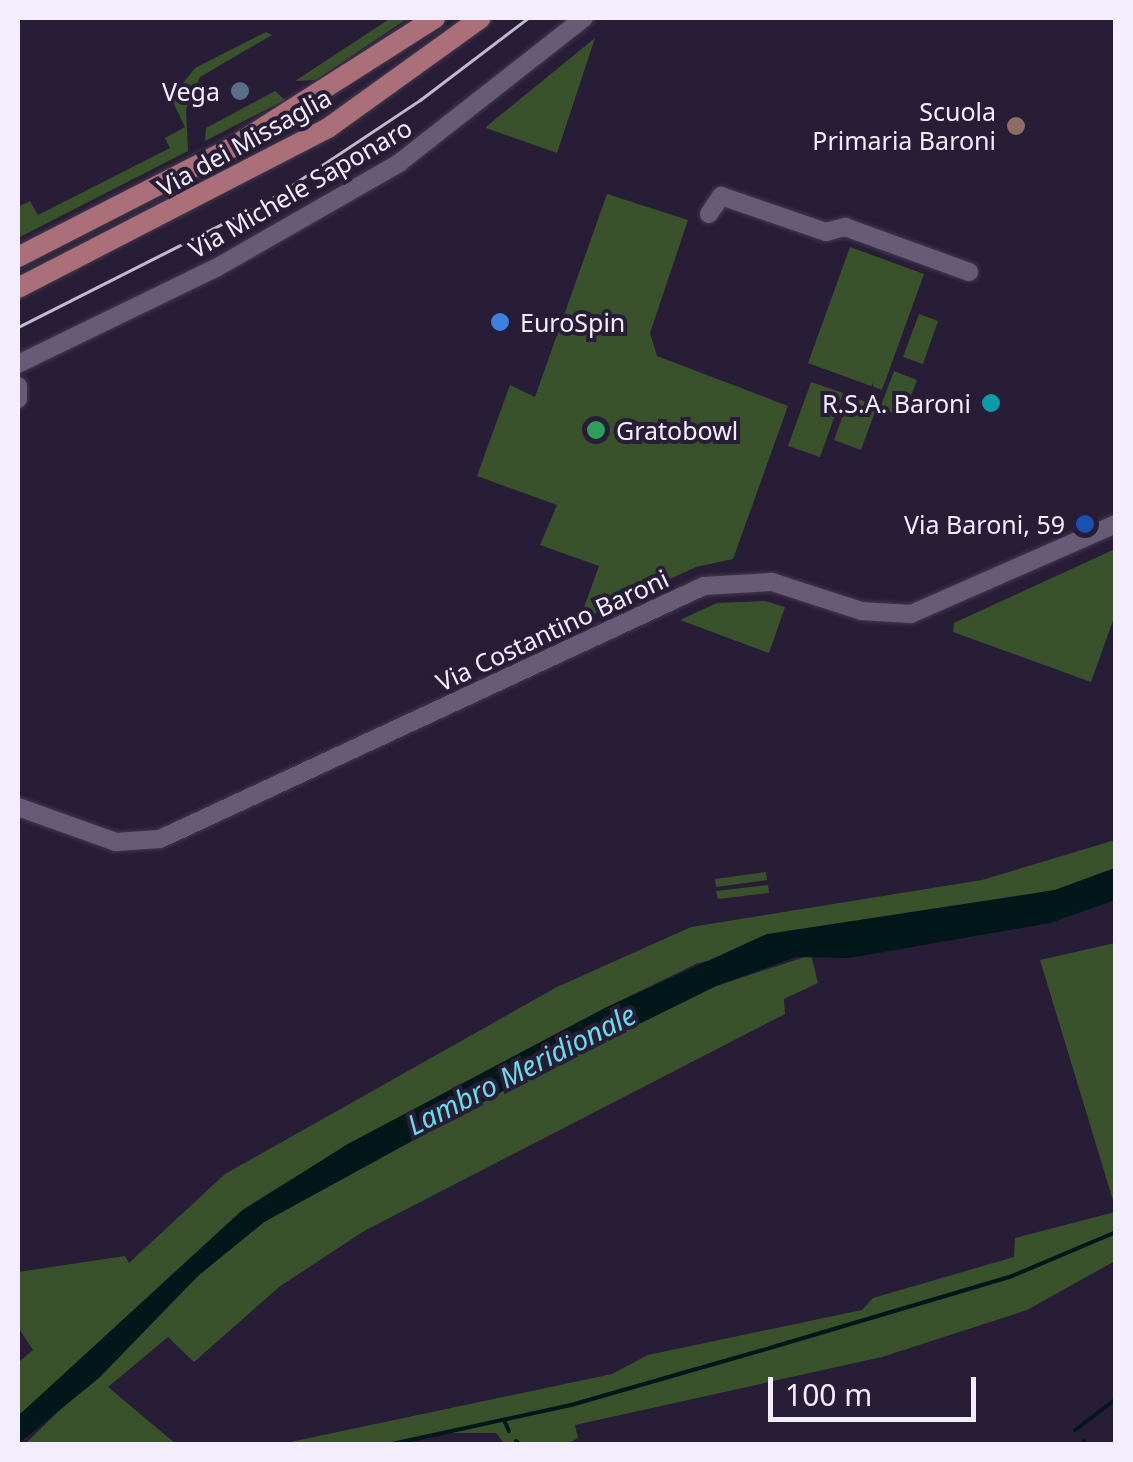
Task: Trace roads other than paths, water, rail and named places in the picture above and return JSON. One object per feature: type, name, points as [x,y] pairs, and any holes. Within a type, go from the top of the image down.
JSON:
[{"type":"main road","name":"Via dei Missaglia","points":[[18,257],[231,148],[435,18]]},
{"type":"main road","name":"Via dei Missaglia","points":[[18,288],[328,128],[481,18]]},
{"type":"street","name":"Via Michele Saponaro","points":[[18,364],[216,268],[399,163],[584,18]]},
{"type":"street","points":[[709,214],[721,196],[826,232],[845,227],[969,272]]},
{"type":"street","points":[[18,386],[18,399]]},
{"type":"street","name":"Via Costantino Baroni","points":[[18,807],[116,842],[160,838],[704,586],[772,582],[860,611],[910,614],[1116,524]]},
{"type":"water","name":"Lambro Meridionale","points":[[1115,868],[1115,900],[1050,923],[849,958],[796,957],[716,986],[503,1091],[264,1222],[199,1275],[99,1378],[18,1444],[18,1416],[242,1211],[348,1144],[605,1008],[767,934],[1055,890]]},
{"type":"waterway","points":[[392,1444],[571,1405],[773,1347],[1012,1276],[1116,1232]]},
{"type":"waterway","points":[[1075,1430],[1116,1399]]},
{"type":"waterway","points":[[504,1420],[509,1431]]},
{"type":"waterway","points":[[516,1441],[519,1444]]},
{"type":"tram line","points":[[18,327],[271,199],[420,100],[528,18]]},
{"type":"place","name":"Vega","points":[[240,91]]},
{"type":"place","name":"Scuola Primaria Baroni","points":[[1016,126]]},
{"type":"place","name":"EuroSpin","points":[[500,322]]},
{"type":"place","name":"R.S.A. Baroni","points":[[991,403]]},
{"type":"place","name":"Gratobowl","points":[[596,430]]},
{"type":"place","name":"Via Baroni, 59","points":[[1085,524]]}]
